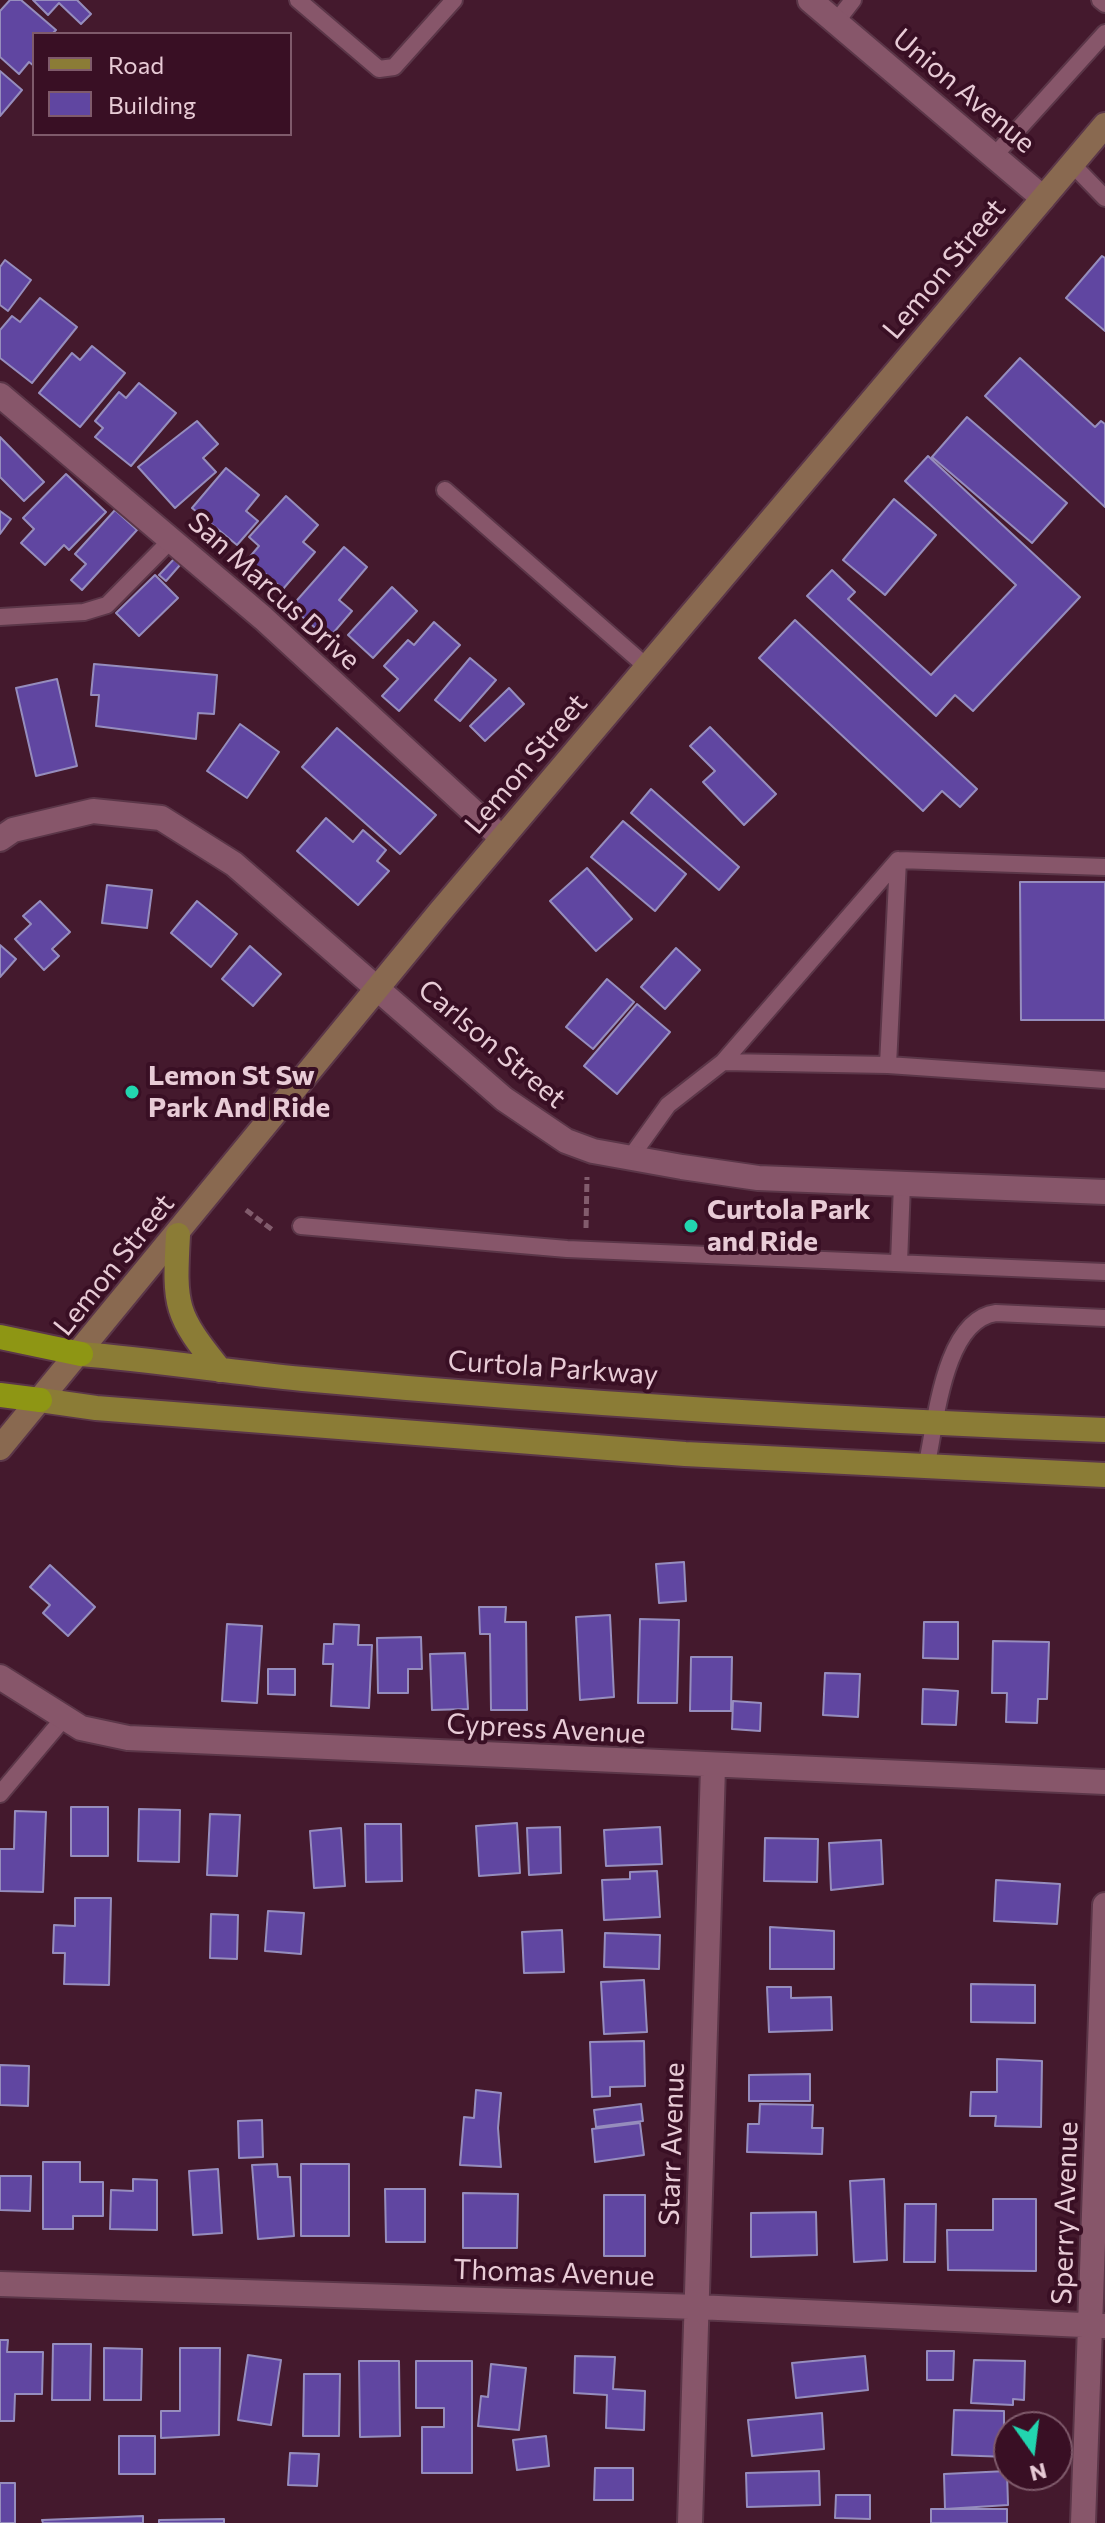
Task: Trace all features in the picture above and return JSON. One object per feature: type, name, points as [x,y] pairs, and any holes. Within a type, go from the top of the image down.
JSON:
[{"type":"highway","name":"Curtola Parkway","points":[[0,1337],[81,1354]]},
{"type":"highway","points":[[0,1395],[40,1400]]},
{"type":"main road","points":[[178,1235],[175,1291],[186,1327],[220,1370]]},
{"type":"main road","name":"Curtola Parkway","points":[[81,1354],[220,1370],[594,1402],[936,1424],[1105,1430]]},
{"type":"main road","points":[[40,1400],[553,1445],[926,1468],[1105,1475]]},
{"type":"street","name":"Union Avenue","points":[[810,0],[1043,198]]},
{"type":"street","name":"Lemon Street","points":[[0,1448],[81,1354],[502,838],[1105,125]]},
{"type":"street","name":"San Marcus Drive","points":[[0,395],[263,618],[502,838]]},
{"type":"street","name":"Carlson Street","points":[[0,839],[13,830],[93,811],[161,818],[234,864],[379,987],[504,1099],[542,1128],[593,1151],[758,1178],[1105,1192]]},
{"type":"street","name":"Cypress Avenue","points":[[0,1677],[81,1728],[128,1738],[713,1767],[1105,1782]]},
{"type":"street","name":"Starr Avenue","points":[[690,2523],[713,1767]]},
{"type":"street","name":"Sperry Avenue","points":[[1083,2523],[1098,2325],[1105,1905]]},
{"type":"street","name":"Thomas Avenue","points":[[0,2284],[697,2307],[1098,2325]]},
{"type":"lane","points":[[298,0],[379,69],[394,67],[454,0]]},
{"type":"lane","points":[[836,22],[853,0]]},
{"type":"lane","points":[[1100,0],[1105,4]]},
{"type":"lane","points":[[994,156],[1105,33]]},
{"type":"lane","points":[[1072,164],[1105,198]]},
{"type":"lane","points":[[445,490],[647,667]]},
{"type":"lane","points":[[0,617],[84,612],[107,605],[171,540]]},
{"type":"lane","points":[[898,860],[1105,867]]},
{"type":"lane","points":[[630,1158],[668,1105],[723,1062],[898,860]]},
{"type":"lane","points":[[888,1065],[898,860]]},
{"type":"lane","points":[[723,1062],[888,1065],[1105,1080]]},
{"type":"lane","points":[[899,1263],[902,1184]]},
{"type":"lane","points":[[301,1226],[586,1250],[1105,1272]]},
{"type":"lane","points":[[926,1468],[957,1341],[979,1317],[996,1313],[1105,1318]]},
{"type":"lane","points":[[0,1794],[63,1719]]},
{"type":"path","points":[[586,1250],[587,1177]]},
{"type":"path","points":[[246,1210],[274,1231]]},
{"type":"building","points":[[10,0],[21,0],[56,30],[32,32],[32,64],[29,62],[19,74],[0,57],[0,11]]},
{"type":"building","points":[[33,0],[77,0],[91,14],[81,24],[59,3],[48,15]]},
{"type":"building","points":[[0,71],[22,90],[0,116]]},
{"type":"building","points":[[1102,256],[1105,258],[1105,331],[1066,298]]},
{"type":"building","points":[[5,260],[31,280],[8,311],[0,305],[0,267]]},
{"type":"building","points":[[40,298],[77,327],[32,383],[0,358],[0,330],[12,316],[20,322]]},
{"type":"building","points":[[92,346],[125,373],[80,427],[39,393],[72,353],[80,360]]},
{"type":"building","points":[[1020,358],[1095,427],[1101,421],[1105,424],[1105,507],[985,396]]},
{"type":"building","points":[[139,383],[176,413],[131,466],[95,437],[103,428],[95,421],[119,392],[126,398]]},
{"type":"building","points":[[967,417],[1067,503],[1032,543],[932,457]]},
{"type":"building","points":[[197,421],[218,444],[203,458],[216,472],[175,508],[138,467]]},
{"type":"building","points":[[0,437],[44,482],[24,501],[0,477]]},
{"type":"building","points":[[928,456],[1080,597],[973,711],[955,695],[936,716],[807,596],[832,570],[855,592],[848,599],[931,675],[1016,585],[905,481]]},
{"type":"building","points":[[226,468],[259,495],[246,511],[258,521],[237,545],[192,508]]},
{"type":"building","points":[[66,474],[106,512],[69,550],[64,545],[45,565],[21,543],[34,529],[23,518]]},
{"type":"building","points":[[286,496],[318,525],[303,542],[315,552],[283,589],[248,559],[259,546],[249,537]]},
{"type":"building","points":[[894,499],[936,535],[885,595],[843,560]]},
{"type":"building","points":[[115,510],[137,530],[82,590],[71,580],[86,564],[75,554]]},
{"type":"building","points":[[0,511],[11,519],[0,534]]},
{"type":"building","points":[[344,547],[367,567],[339,600],[352,611],[328,639],[291,607]]},
{"type":"building","points":[[174,559],[180,565],[166,581],[159,575]]},
{"type":"building","points":[[155,575],[178,598],[139,636],[116,613]]},
{"type":"building","points":[[392,587],[417,611],[373,658],[348,635]]},
{"type":"building","points":[[795,620],[977,789],[960,807],[942,791],[923,811],[759,658]]},
{"type":"building","points":[[434,622],[460,645],[399,711],[382,696],[398,679],[384,666],[408,640],[414,645]]},
{"type":"building","points":[[470,658],[496,680],[460,721],[435,700]]},
{"type":"building","points":[[94,664],[217,675],[214,714],[198,713],[196,739],[96,726],[99,695],[91,695]]},
{"type":"building","points":[[57,679],[77,766],[36,776],[16,688]]},
{"type":"building","points":[[509,688],[524,704],[485,741],[470,726]]},
{"type":"building","points":[[240,724],[279,752],[247,798],[207,771]]},
{"type":"building","points":[[710,727],[776,794],[744,825],[703,782],[715,771],[690,746]]},
{"type":"building","points":[[337,728],[436,815],[400,854],[302,767]]},
{"type":"building","points":[[651,789],[739,867],[719,890],[631,813]]},
{"type":"building","points":[[326,818],[353,842],[363,830],[386,850],[377,861],[389,871],[358,905],[297,851]]},
{"type":"building","points":[[623,821],[686,874],[655,911],[591,857]]},
{"type":"building","points":[[587,868],[632,919],[596,951],[550,901]]},
{"type":"building","points":[[1020,882],[1105,882],[1105,1020],[1021,1020]]},
{"type":"building","points":[[107,885],[152,890],[147,928],[102,923]]},
{"type":"building","points":[[40,901],[70,932],[52,949],[59,956],[44,970],[15,939],[31,924],[23,916]]},
{"type":"building","points":[[197,901],[237,934],[211,967],[171,933]]},
{"type":"building","points":[[0,945],[16,959],[0,977]]},
{"type":"building","points":[[250,946],[281,974],[253,1006],[222,979]]},
{"type":"building","points":[[676,948],[700,970],[665,1009],[641,987]]},
{"type":"building","points":[[607,979],[634,1002],[593,1049],[566,1027]]},
{"type":"building","points":[[637,1004],[670,1032],[617,1094],[584,1066]]},
{"type":"building","points":[[684,1562],[686,1601],[659,1603],[656,1564]]},
{"type":"building","points":[[50,1565],[95,1607],[68,1636],[43,1613],[50,1605],[30,1587]]},
{"type":"building","points":[[479,1607],[506,1607],[505,1622],[526,1622],[527,1710],[491,1710],[490,1634],[480,1634]]},
{"type":"building","points":[[610,1615],[614,1697],[580,1700],[576,1617]]},
{"type":"building","points":[[640,1619],[679,1620],[677,1703],[638,1703]]},
{"type":"building","points":[[924,1622],[958,1622],[958,1659],[923,1658]]},
{"type":"building","points":[[227,1624],[262,1626],[257,1703],[222,1701]]},
{"type":"building","points":[[334,1624],[359,1625],[358,1645],[372,1645],[369,1708],[331,1706],[333,1664],[323,1664],[324,1644],[333,1644]]},
{"type":"building","points":[[421,1637],[422,1669],[408,1669],[408,1693],[378,1693],[377,1638]]},
{"type":"building","points":[[993,1641],[1049,1642],[1047,1699],[1038,1699],[1037,1723],[1006,1722],[1007,1693],[992,1693]]},
{"type":"building","points":[[465,1653],[468,1709],[432,1710],[430,1654]]},
{"type":"building","points":[[691,1657],[732,1657],[731,1711],[690,1711]]},
{"type":"building","points":[[268,1669],[295,1669],[295,1695],[268,1694]]},
{"type":"building","points":[[825,1673],[860,1674],[858,1717],[823,1715]]},
{"type":"building","points":[[923,1689],[958,1691],[956,1725],[922,1724]]},
{"type":"building","points":[[733,1701],[761,1703],[760,1731],[732,1729]]},
{"type":"building","points":[[71,1807],[108,1807],[108,1856],[71,1856]]},
{"type":"building","points":[[139,1809],[180,1810],[179,1862],[138,1861]]},
{"type":"building","points":[[15,1811],[46,1812],[43,1892],[0,1891],[0,1849],[14,1849]]},
{"type":"building","points":[[210,1814],[240,1815],[237,1876],[207,1875]]},
{"type":"building","points":[[517,1823],[520,1873],[479,1876],[476,1826]]},
{"type":"building","points":[[365,1824],[401,1824],[402,1881],[366,1882]]},
{"type":"building","points":[[560,1827],[561,1873],[529,1875],[527,1828]]},
{"type":"building","points":[[660,1827],[662,1864],[606,1866],[604,1830]]},
{"type":"building","points":[[341,1828],[345,1886],[314,1888],[310,1831]]},
{"type":"building","points":[[765,1838],[818,1839],[817,1882],[764,1881]]},
{"type":"building","points":[[881,1840],[883,1884],[831,1890],[829,1843]]},
{"type":"building","points":[[657,1871],[660,1917],[604,1920],[602,1880],[630,1879],[630,1872]]},
{"type":"building","points":[[996,1880],[1060,1884],[1057,1924],[994,1921]]},
{"type":"building","points":[[75,1898],[111,1898],[109,1985],[64,1984],[65,1953],[53,1953],[54,1925],[75,1926]]},
{"type":"building","points":[[268,1911],[304,1913],[301,1954],[265,1951]]},
{"type":"building","points":[[211,1914],[238,1915],[237,1959],[210,1958]]},
{"type":"building","points":[[770,1927],[834,1931],[834,1969],[770,1969]]},
{"type":"building","points":[[562,1930],[564,1972],[524,1973],[522,1932]]},
{"type":"building","points":[[605,1933],[660,1935],[659,1969],[604,1967]]},
{"type":"building","points":[[644,1980],[647,2032],[604,2034],[601,1982]]},
{"type":"building","points":[[971,1984],[1035,1985],[1035,2023],[971,2022]]},
{"type":"building","points":[[767,1987],[791,1987],[791,1998],[831,1997],[832,2030],[769,2032]]},
{"type":"building","points":[[644,2041],[645,2086],[610,2087],[610,2096],[592,2097],[590,2042]]},
{"type":"building","points":[[997,2059],[1042,2061],[1041,2127],[995,2126],[996,2116],[970,2116],[971,2092],[997,2092]]},
{"type":"building","points":[[0,2065],[29,2066],[28,2106],[0,2105]]},
{"type":"building","points":[[810,2074],[810,2101],[749,2101],[749,2075]]},
{"type":"building","points":[[476,2090],[501,2093],[498,2128],[501,2167],[460,2165],[464,2117],[474,2118]]},
{"type":"building","points":[[641,2104],[643,2121],[596,2127],[594,2110]]},
{"type":"building","points":[[760,2104],[813,2105],[812,2128],[823,2128],[822,2154],[747,2152],[748,2124],[759,2124]]},
{"type":"building","points":[[262,2120],[263,2157],[239,2158],[238,2121]]},
{"type":"building","points":[[640,2123],[644,2155],[595,2162],[592,2129]]},
{"type":"building","points":[[43,2162],[80,2162],[80,2182],[103,2182],[103,2216],[73,2216],[73,2229],[43,2229]]},
{"type":"building","points":[[277,2164],[278,2177],[290,2177],[294,2236],[258,2239],[252,2165]]},
{"type":"building","points":[[301,2164],[349,2164],[349,2236],[301,2236]]},
{"type":"building","points":[[218,2169],[222,2233],[193,2235],[189,2171]]},
{"type":"building","points":[[0,2176],[31,2176],[30,2211],[0,2210]]},
{"type":"building","points":[[133,2179],[157,2180],[157,2230],[110,2229],[111,2190],[133,2191]]},
{"type":"building","points":[[884,2179],[887,2260],[854,2262],[850,2181]]},
{"type":"building","points":[[385,2189],[425,2189],[425,2242],[386,2242]]},
{"type":"building","points":[[463,2193],[518,2194],[517,2248],[463,2248]]},
{"type":"building","points":[[604,2195],[645,2195],[645,2256],[604,2256]]},
{"type":"building","points":[[993,2199],[1036,2199],[1036,2271],[948,2270],[947,2230],[993,2230]]},
{"type":"building","points":[[905,2204],[936,2204],[935,2262],[904,2262]]},
{"type":"building","points":[[816,2212],[817,2255],[751,2257],[751,2213]]},
{"type":"building","points":[[0,2340],[8,2340],[7,2352],[43,2352],[42,2394],[15,2394],[14,2421],[0,2421]]},
{"type":"building","points":[[53,2344],[91,2344],[90,2400],[52,2400]]},
{"type":"building","points":[[104,2348],[142,2349],[141,2400],[104,2400]]},
{"type":"building","points":[[180,2348],[220,2348],[219,2435],[161,2438],[161,2411],[180,2411]]},
{"type":"building","points":[[927,2351],[954,2351],[953,2380],[927,2380]]},
{"type":"building","points":[[248,2355],[281,2360],[271,2425],[238,2420]]},
{"type":"building","points":[[575,2356],[615,2357],[613,2389],[645,2391],[644,2430],[606,2428],[607,2395],[574,2393]]},
{"type":"building","points":[[865,2356],[868,2390],[796,2398],[792,2363]]},
{"type":"building","points":[[974,2360],[1025,2361],[1024,2400],[1013,2399],[1013,2405],[971,2403]]},
{"type":"building","points":[[359,2361],[399,2361],[400,2436],[360,2437]]},
{"type":"building","points":[[416,2361],[472,2361],[472,2473],[422,2473],[422,2427],[444,2427],[444,2408],[416,2408]]},
{"type":"building","points":[[491,2364],[526,2368],[519,2430],[478,2426],[481,2396],[488,2397]]},
{"type":"building","points":[[304,2374],[340,2374],[339,2436],[303,2436]]},
{"type":"building","points":[[954,2410],[1004,2411],[993,2411],[993,2456],[952,2455]]},
{"type":"building","points":[[822,2413],[824,2449],[752,2456],[748,2420]]},
{"type":"building","points":[[119,2436],[155,2436],[155,2474],[119,2474]]},
{"type":"building","points":[[546,2436],[549,2466],[517,2470],[513,2440]]},
{"type":"building","points":[[290,2453],[319,2454],[317,2486],[288,2485]]},
{"type":"building","points":[[595,2468],[633,2468],[633,2500],[594,2500]]},
{"type":"building","points":[[819,2471],[820,2505],[747,2507],[746,2473]]},
{"type":"building","points":[[993,2472],[993,2491],[1008,2491],[1008,2505],[945,2509],[944,2474]]},
{"type":"building","points":[[0,2483],[15,2483],[15,2523],[0,2523]]},
{"type":"building","points":[[836,2495],[870,2495],[870,2519],[835,2518]]},
{"type":"building","points":[[931,2509],[1007,2509],[1007,2523],[931,2523]]},
{"type":"building","points":[[143,2516],[143,2523],[43,2523],[42,2520]]},
{"type":"building","points":[[224,2519],[224,2523],[159,2523],[159,2520]]},
{"type":"place","name":"Lemon St Sw Park And Ride","points":[[132,1092]]},
{"type":"place","name":"Curtola Park and Ride","points":[[691,1226]]}]
